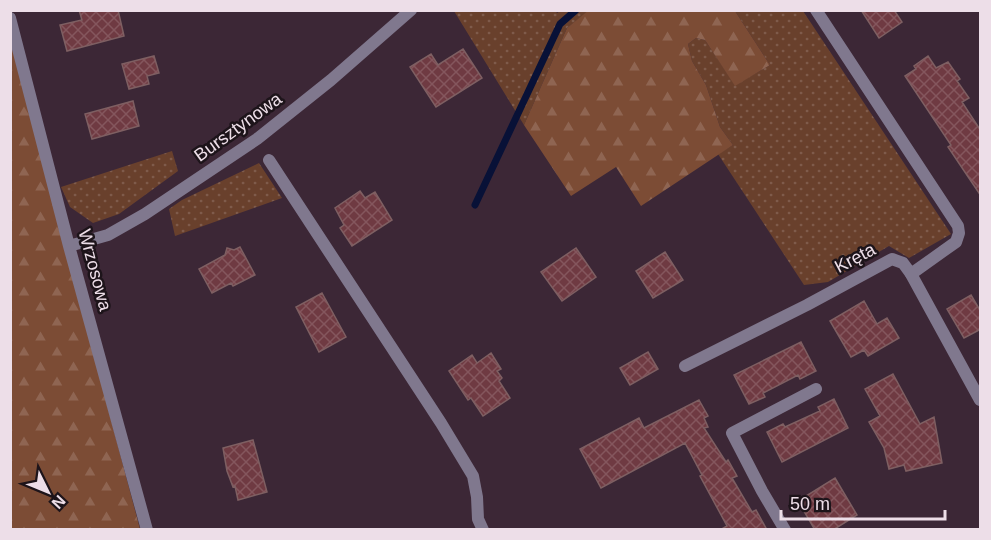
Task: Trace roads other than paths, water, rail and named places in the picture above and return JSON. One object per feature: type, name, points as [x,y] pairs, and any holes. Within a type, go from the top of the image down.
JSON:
[{"type":"street","name":"Bursztynowa","points":[[69,246],[108,235],[145,214],[257,140],[357,58],[411,10]]},
{"type":"street","points":[[816,10],[958,226],[959,233],[956,242],[911,274],[981,400]]},
{"type":"street","name":"Wrzosowa","points":[[10,18],[69,246],[147,530]]},
{"type":"street","points":[[269,160],[441,423],[473,476],[477,497],[477,519],[483,530]]},
{"type":"street","name":"Kręta","points":[[685,366],[807,305],[886,260],[903,263],[911,274]]},
{"type":"street","points":[[785,530],[732,433],[816,389]]},
{"type":"waterway","points":[[475,205],[560,24],[576,10]]}]
